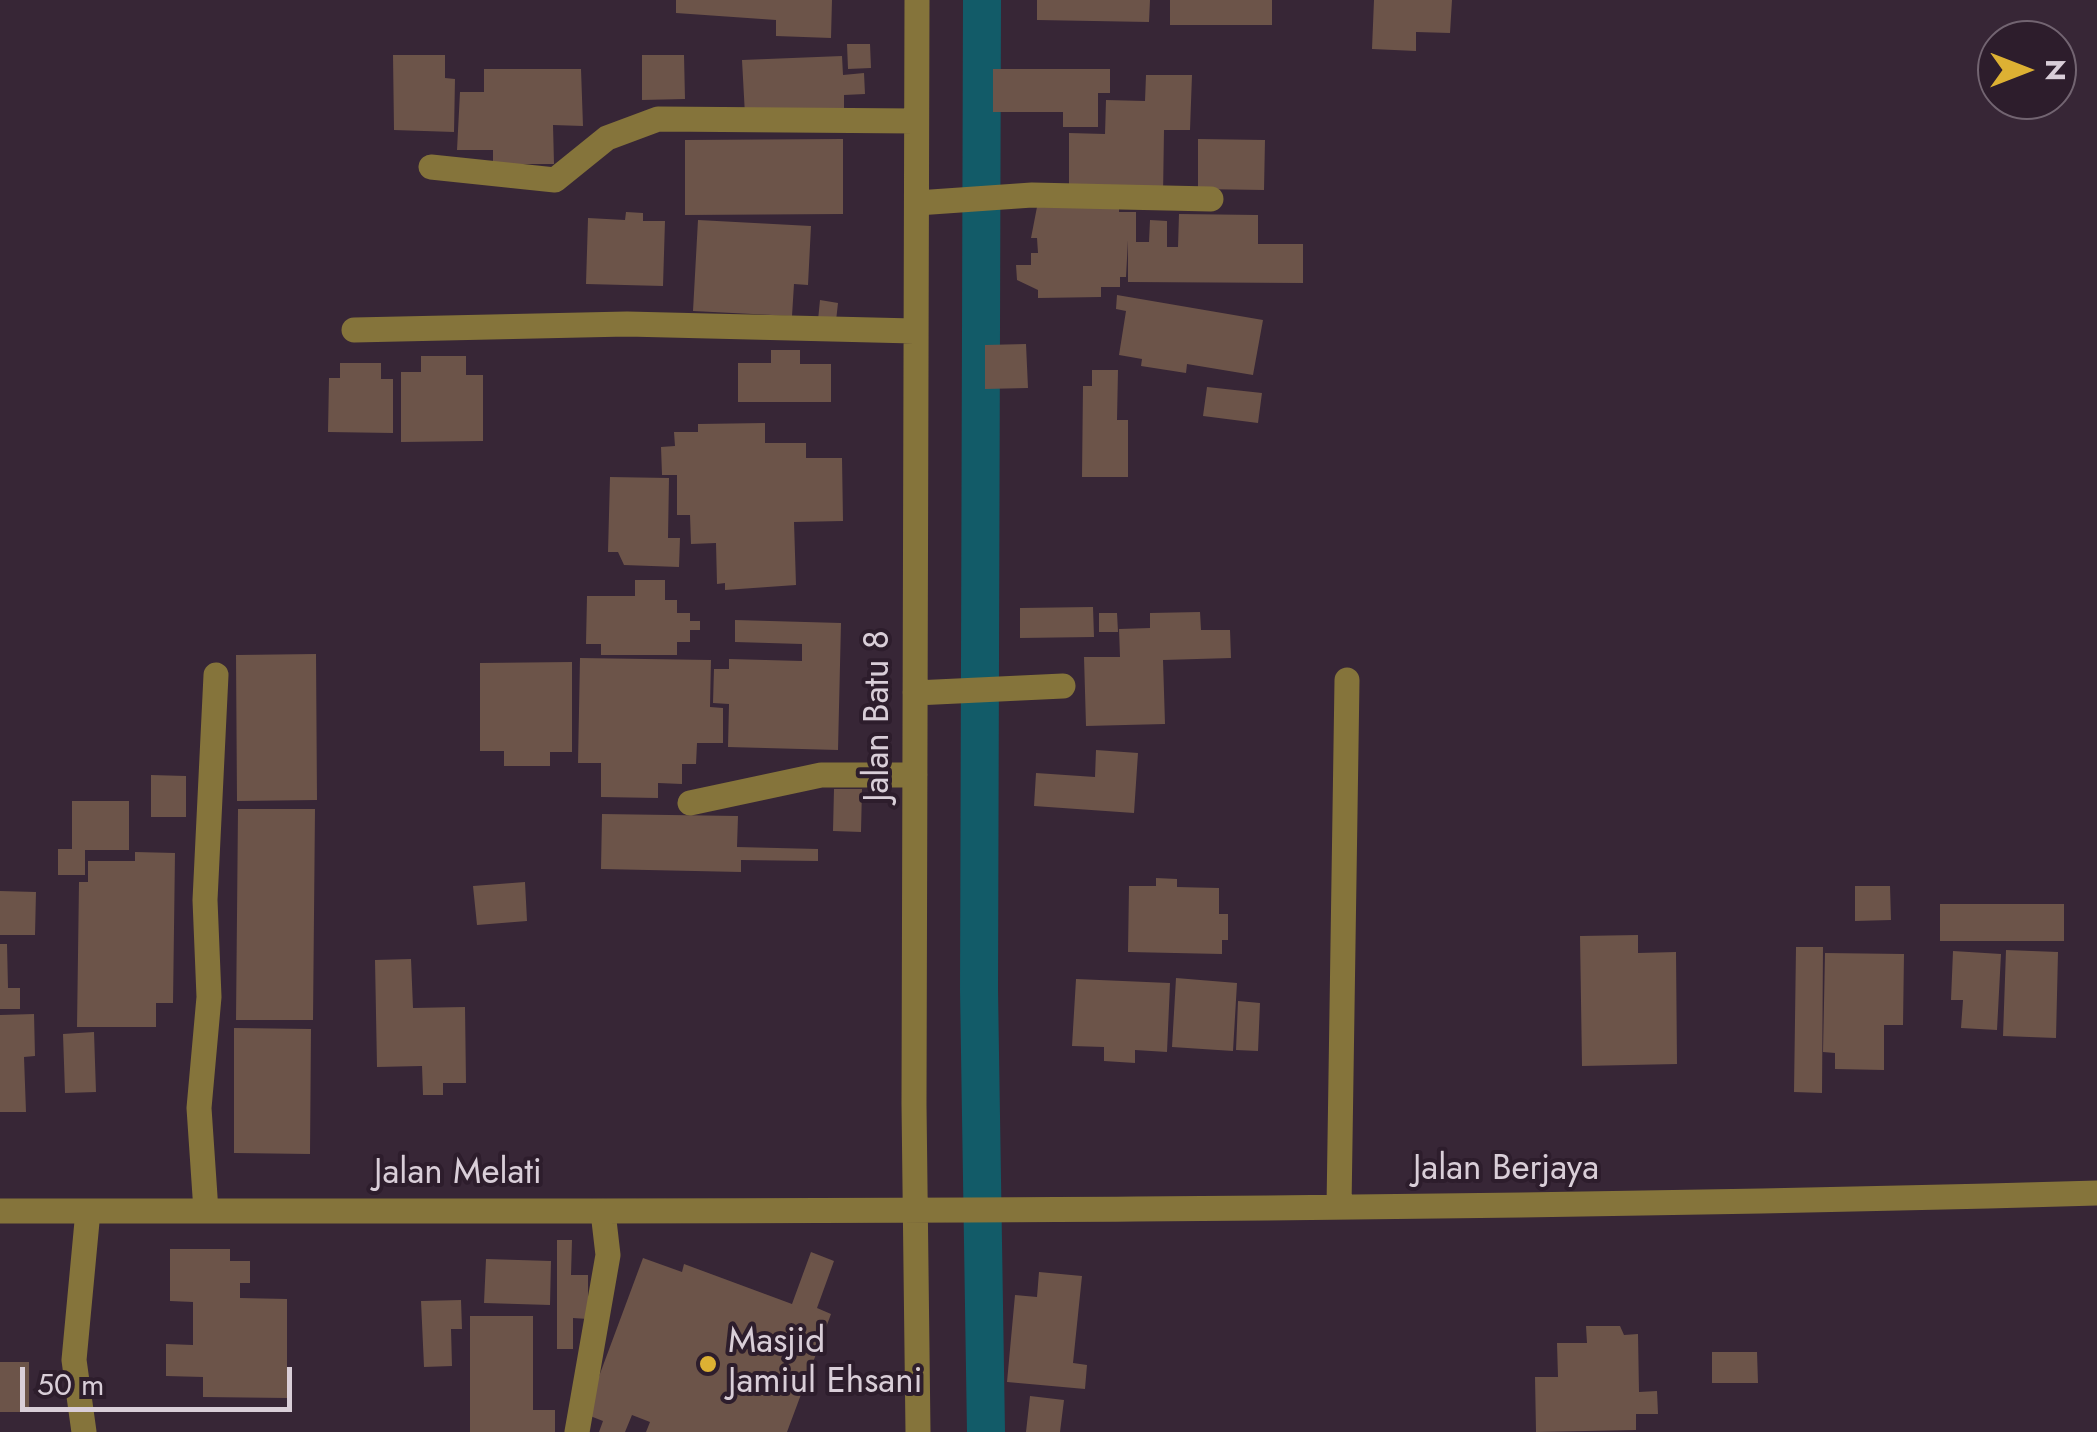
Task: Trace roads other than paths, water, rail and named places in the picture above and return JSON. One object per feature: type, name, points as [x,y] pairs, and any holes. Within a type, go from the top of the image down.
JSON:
[{"type":"street","name":"Jalan Batu 8","points":[[916,0],[918,1432]]},
{"type":"street","points":[[432,168],[555,180],[607,138],[658,119],[916,121]]},
{"type":"street","points":[[917,202],[1032,195],[1212,199]]},
{"type":"street","points":[[354,330],[627,324],[914,331]]},
{"type":"street","points":[[206,1210],[199,1108],[209,997],[205,900],[216,675]]},
{"type":"street","points":[[1339,1207],[1346,680]]},
{"type":"street","points":[[916,693],[1050,687]]},
{"type":"street","points":[[690,802],[821,775],[915,775]]},
{"type":"street","name":"Jalan Berjaya","points":[[915,1212],[1650,1206],[2097,1193]]},
{"type":"street","name":"Jalan Melati","points":[[0,1210],[915,1212]]},
{"type":"street","points":[[84,1432],[74,1360],[88,1210]]},
{"type":"street","points":[[578,1432],[608,1255],[603,1212]]},
{"type":"waterway","points":[[982,0],[979,989],[986,1432]]},
{"type":"place","name":"Masjid Jamiul Ehsani","points":[[708,1364]]}]
